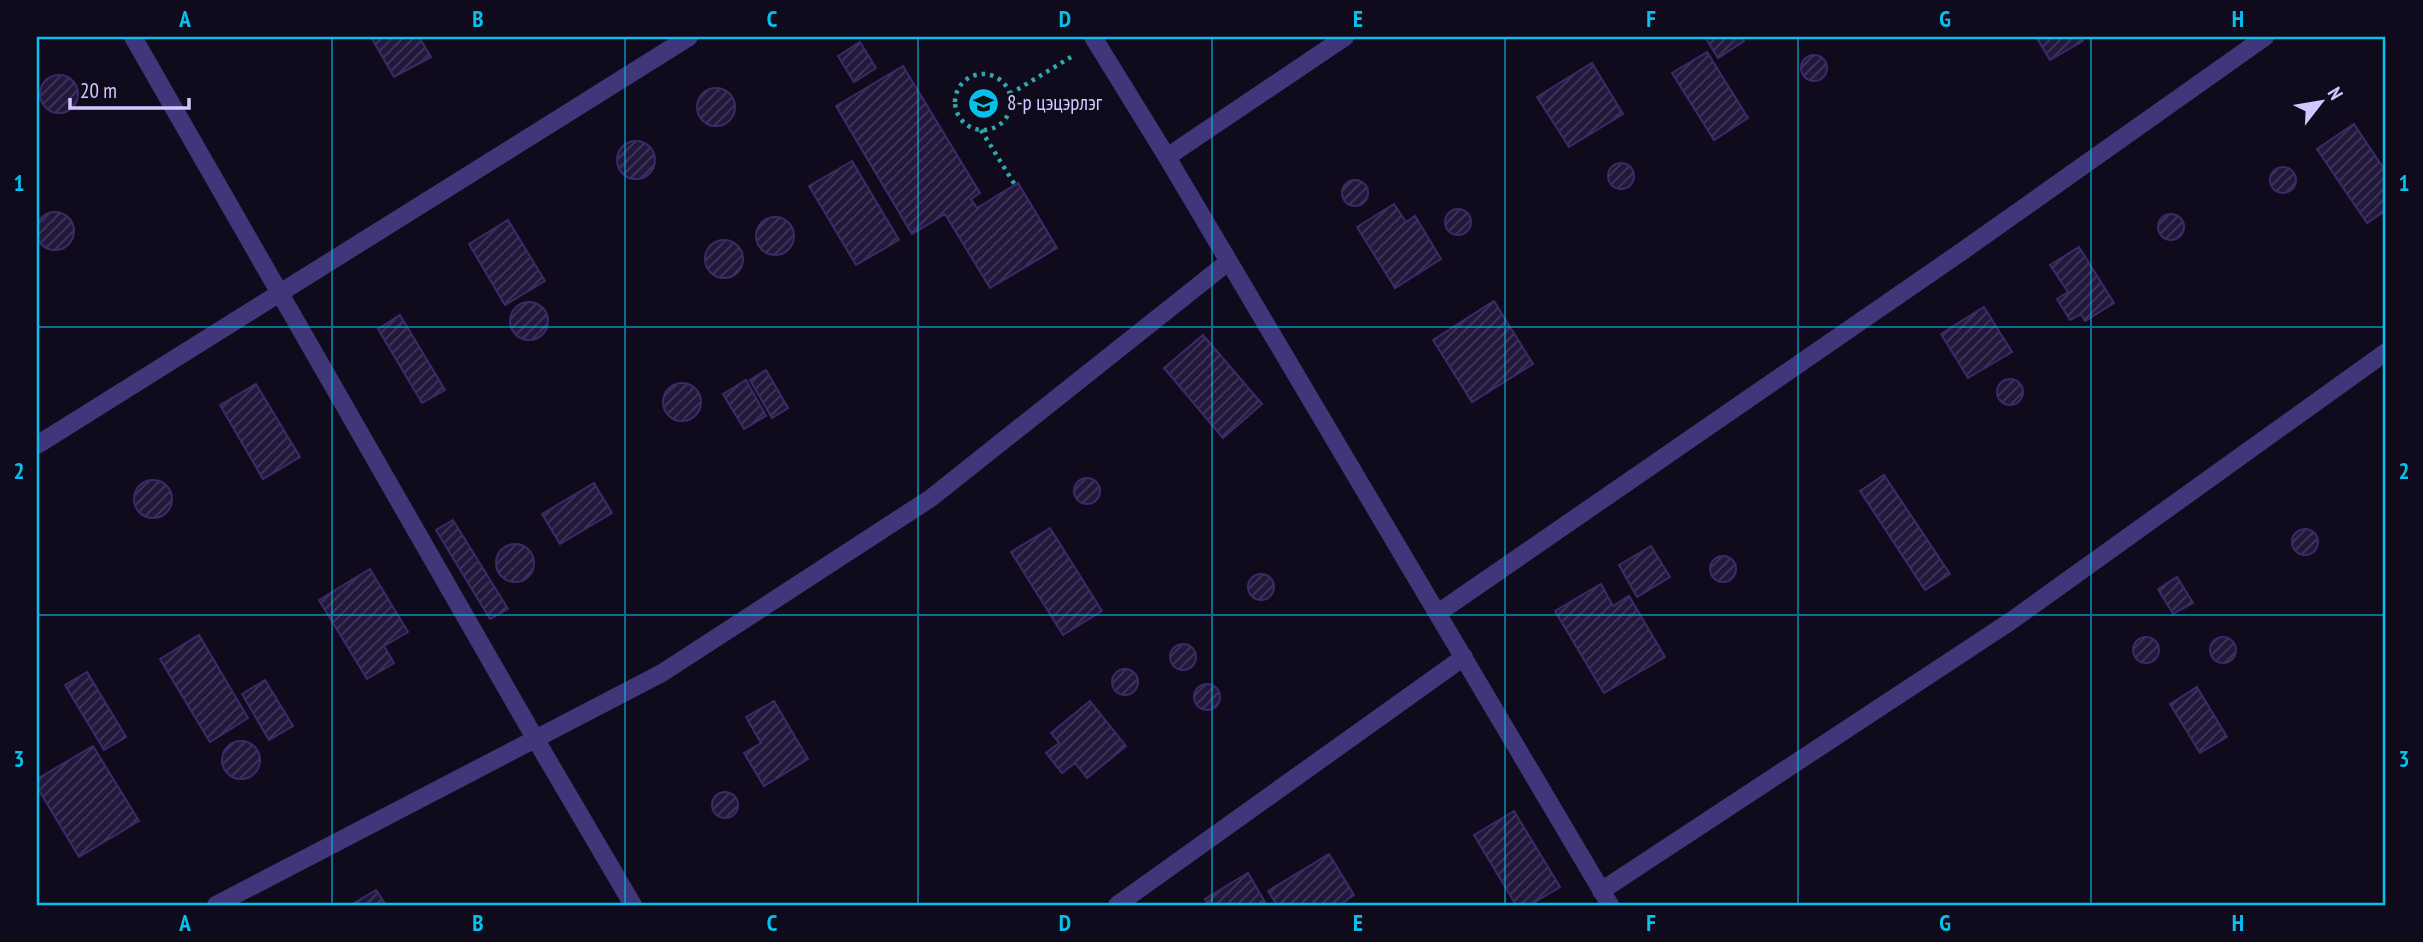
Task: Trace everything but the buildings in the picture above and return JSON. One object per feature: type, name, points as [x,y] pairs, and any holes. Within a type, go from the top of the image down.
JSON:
[{"type":"street","points":[[134,37],[633,905]]},
{"type":"street","points":[[37,445],[689,37]]},
{"type":"street","points":[[1167,157],[1345,37]]},
{"type":"street","points":[[1438,613],[1964,250],[2264,37]]},
{"type":"street","points":[[1094,39],[1167,157],[1605,898],[2011,621],[2386,352]]},
{"type":"street","points":[[216,905],[662,674],[932,498],[1228,262]]},
{"type":"street","points":[[1117,905],[1464,657]]},
{"type":"path","points":[[1010,94],[1094,39]]},
{"type":"path","points":[[984,74],[998,79],[1010,94],[1011,104],[1006,118],[995,127],[981,130],[967,126],[957,115],[954,100],[959,87],[970,77],[984,74]]},
{"type":"path","points":[[981,130],[1014,185]]},
{"type":"place","name":"8-р цэцэрлэг","points":[[984,103]]}]
